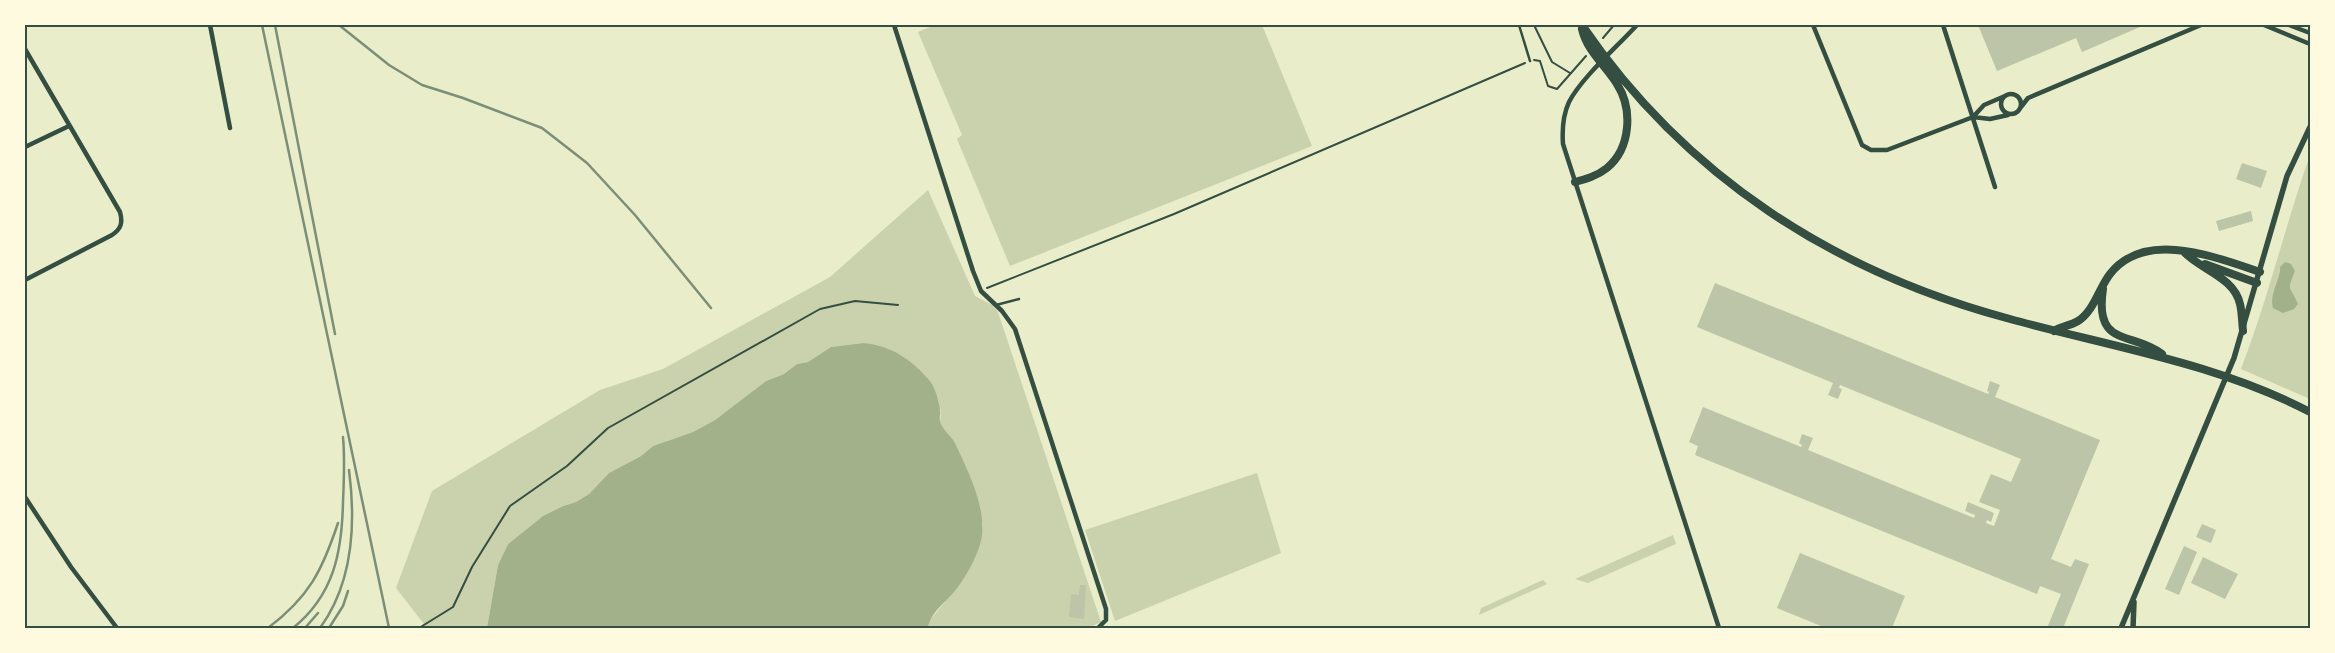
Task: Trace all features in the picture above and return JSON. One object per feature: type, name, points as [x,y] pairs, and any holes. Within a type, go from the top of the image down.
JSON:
[{"type":"main road","points":[[1575,182],[1598,174],[1608,168],[1624,142],[1628,128],[1623,96],[1617,84],[1585,42],[1582,25]]},
{"type":"main road","points":[[1582,25],[1610,64],[1658,119],[1726,180],[1765,209],[1837,254],[1902,284],[1969,308],[2054,331],[2168,358],[2236,379],[2269,392],[2310,412]]},
{"type":"main road","points":[[2054,331],[2079,320],[2087,314],[2103,284],[2120,263],[2136,254],[2160,249],[2196,252],[2260,272]]},
{"type":"main road","points":[[2184,252],[2242,280],[2257,283]]},
{"type":"main road","points":[[2184,252],[2196,264],[2227,283],[2234,292],[2240,304],[2243,331]]},
{"type":"main road","points":[[2103,284],[2101,309],[2109,328],[2121,338],[2159,351],[2168,358]]},
{"type":"street","points":[[210,25],[230,128]]},
{"type":"street","points":[[894,25],[973,271],[981,291],[996,305],[1015,329],[1106,609],[1106,620],[1098,628]]},
{"type":"street","points":[[1637,25],[1592,73],[1570,101],[1564,119],[1563,144],[1719,628]]},
{"type":"street","points":[[1813,25],[1862,145],[1871,150],[1887,150],[1973,117],[1984,105],[2006,96],[2014,95],[2028,98]]},
{"type":"street","points":[[1943,25],[1995,187]]},
{"type":"street","points":[[1973,117],[1990,119],[2017,112],[2028,98],[2201,25]]},
{"type":"street","points":[[2264,25],[2310,44]]},
{"type":"street","points":[[2289,25],[2310,33]]},
{"type":"street","points":[[25,49],[120,212],[122,220],[120,226],[112,235],[25,280]]},
{"type":"street","points":[[2014,95],[2020,100],[2021,107]]},
{"type":"street","points":[[2006,96],[2002,100],[2001,108],[2006,114],[2011,114]]},
{"type":"street","points":[[25,147],[69,126]]},
{"type":"street","points":[[2122,628],[2222,390],[2243,331],[2287,176],[2310,127]]},
{"type":"street","points":[[25,497],[68,562],[117,628]]},
{"type":"street","points":[[2133,628],[2134,600]]},
{"type":"lane","points":[[1519,25],[1530,61]]},
{"type":"lane","points":[[996,305],[1019,299]]},
{"type":"path","points":[[1534,25],[1552,62],[1570,74]]},
{"type":"path","points":[[1607,34],[1614,25]]},
{"type":"path","points":[[981,291],[1174,214],[1530,61],[1537,59],[1540,61],[1548,86],[1557,89],[1585,58]]},
{"type":"path","points":[[419,628],[453,607],[472,567],[510,506],[567,466],[608,428],[820,309],[855,301],[898,305]]},
{"type":"shaded area","points":[[935,25],[1262,25],[1312,146],[1010,266],[957,139],[962,135],[918,32]]},
{"type":"shaded area","points":[[2310,155],[2310,399],[2241,369],[2260,316]],"holes":[[[2280,267],[2295,271],[2290,288],[2296,298],[2273,292],[2278,282]]]},
{"type":"shaded area","points":[[928,190],[975,296],[992,305],[998,312],[1101,622],[1088,628],[928,628],[930,620],[966,574],[980,542],[983,525],[970,480],[940,422],[941,410],[863,343],[831,347],[808,362],[797,364],[784,374],[766,381],[715,420],[693,432],[653,446],[641,456],[609,473],[589,494],[576,502],[543,516],[508,544],[498,565],[487,628],[427,628],[396,588],[432,491],[600,390],[663,369],[830,277]]},
{"type":"shaded area","points":[[2285,262],[2291,264],[2295,271],[2290,289],[2298,304],[2294,309],[2283,313],[2273,308],[2272,297],[2280,267]]},
{"type":"shaded area","points":[[863,343],[883,347],[900,355],[916,366],[930,381],[938,399],[941,424],[955,443],[971,478],[982,517],[981,541],[977,554],[962,581],[932,617],[928,628],[487,628],[498,565],[508,544],[543,516],[576,502],[589,494],[609,473],[641,456],[653,446],[693,432],[715,420],[766,381],[784,374],[797,364],[808,362],[831,347]]},
{"type":"shaded area","points":[[1257,473],[1281,553],[1115,621],[1085,530]]},
{"type":"shaded area","points":[[1673,535],[1676,544],[1588,583],[1575,579]]},
{"type":"shaded area","points":[[1543,580],[1547,584],[1479,615],[1481,608]]},
{"type":"building","points":[[1978,25],[2139,25],[2140,27],[2082,52],[2076,38],[1997,71]]},
{"type":"building","points":[[2242,163],[2267,171],[2261,188],[2236,179]]},
{"type":"building","points":[[2251,211],[2253,221],[2219,231],[2216,221]]},
{"type":"building","points":[[1715,283],[1988,394],[1990,381],[2000,385],[1995,397],[2100,440],[2051,559],[2071,567],[2075,559],[2089,564],[2063,628],[2047,628],[2061,594],[2040,586],[2037,594],[1695,455],[1698,446],[1689,442],[1703,407],[1801,447],[1802,445],[1799,443],[1802,434],[1813,438],[1808,450],[1974,518],[1975,515],[1965,511],[1968,502],[1994,513],[1991,522],[1987,520],[1986,523],[1994,526],[2000,510],[1979,502],[1991,474],[2011,482],[2021,459],[1840,385],[1839,388],[1842,389],[1838,399],[1828,395],[1833,383],[1697,327]]},
{"type":"building","points":[[2202,524],[2216,530],[2211,543],[2196,537]]},
{"type":"building","points":[[2184,546],[2197,552],[2179,595],[2165,589]]},
{"type":"building","points":[[1800,553],[1905,596],[1892,628],[1826,628],[1777,608]]},
{"type":"building","points":[[2203,557],[2238,574],[2225,599],[2191,583]]},
{"type":"building","points":[[1080,585],[1086,585],[1084,619],[1069,617],[1071,594],[1079,595]]},
{"type":"railway","points":[[262,25],[389,628]]},
{"type":"railway","points":[[275,25],[335,334]]},
{"type":"railway","points":[[339,25],[389,65],[422,85],[463,98],[542,128],[587,163],[635,215],[711,308]]},
{"type":"railway","points":[[293,628],[307,615],[327,587],[338,555],[342,520],[343,437]]},
{"type":"railway","points":[[320,628],[331,611],[346,572],[352,532],[349,470]]},
{"type":"railway","points":[[268,628],[282,617],[304,594],[320,569],[338,523]]},
{"type":"railway","points":[[329,628],[343,606],[348,591]]},
{"type":"railway","points":[[305,628],[318,613]]}]
